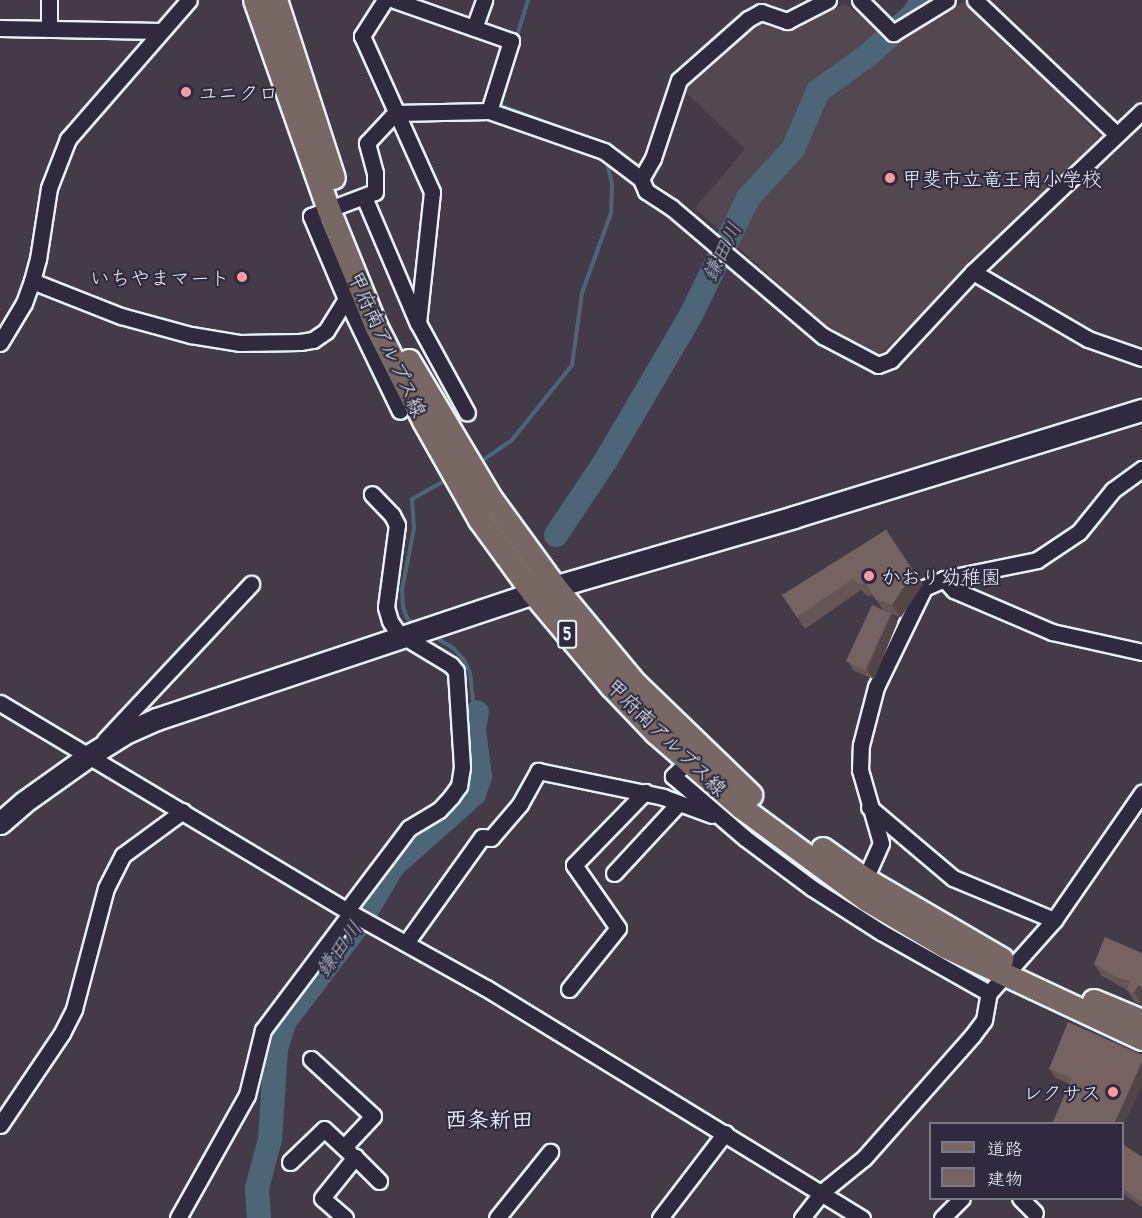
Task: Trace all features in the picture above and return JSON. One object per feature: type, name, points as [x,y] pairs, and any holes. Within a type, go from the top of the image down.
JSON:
[{"type":"main road","name":"甲府南アルプス線","points":[[255,0],[346,204],[410,363],[490,496],[556,588],[694,755],[742,808],[867,900],[946,947],[1142,1021]]},
{"type":"main road","name":"甲府南アルプス線","points":[[276,0],[346,204],[377,328],[424,421],[480,520],[533,593],[612,687],[694,755],[740,786],[789,825],[865,879],[1011,971],[1142,1039]]},
{"type":"street","points":[[49,0],[49,29]]},
{"type":"street","points":[[0,343],[24,303],[32,281],[49,188],[68,140],[189,0]]},
{"type":"street","points":[[385,0],[362,36],[432,192],[418,323]]},
{"type":"street","points":[[394,0],[511,41],[489,111]]},
{"type":"street","points":[[474,28],[484,0]]},
{"type":"street","points":[[641,178],[653,158],[679,80],[748,19],[761,12],[787,21],[828,0]]},
{"type":"street","points":[[860,0],[893,33],[947,0]]},
{"type":"street","points":[[975,0],[1116,134]]},
{"type":"street","points":[[0,28],[160,31]]},
{"type":"street","points":[[400,411],[346,299],[311,216],[375,192],[376,184],[367,143],[395,113],[489,111],[604,151],[641,178],[646,191],[672,208],[823,336],[878,365],[891,360],[973,272],[1142,111]]},
{"type":"street","points":[[346,204],[418,323],[467,413]]},
{"type":"street","points":[[973,272],[1088,339],[1142,358]]},
{"type":"street","points":[[32,281],[121,316],[191,335],[240,343],[313,340],[326,331],[346,299]]},
{"type":"street","points":[[0,823],[24,802],[90,755],[123,734],[158,719],[533,593],[556,588],[1142,410]]},
{"type":"street","points":[[865,879],[881,843],[860,770],[861,745],[876,687],[916,599],[924,588],[944,579],[1037,560],[1079,532],[1113,490],[1142,469]]},
{"type":"street","points":[[178,1218],[248,1095],[263,1030],[278,1006],[322,954],[409,828],[439,810],[459,786],[462,767],[456,671],[390,621],[386,607],[397,525],[392,515],[372,494]]},
{"type":"street","points":[[944,579],[954,590],[1052,632],[1142,651]]},
{"type":"street","points":[[90,755],[250,584]]},
{"type":"street","points":[[0,703],[725,1133],[862,1218]]},
{"type":"street","points":[[694,755],[674,776],[723,820],[812,888],[881,932],[989,993]]},
{"type":"street","points":[[406,943],[482,837],[491,838],[520,804],[538,771],[645,792],[723,820]]},
{"type":"street","points":[[569,989],[618,928],[574,865],[645,792]]},
{"type":"street","points":[[802,1218],[822,1192],[864,1158],[972,1036],[984,1020],[989,993],[1011,971],[1054,920],[1142,793]]},
{"type":"street","points":[[614,873],[678,804]]},
{"type":"street","points":[[870,807],[953,878],[1054,920]]},
{"type":"street","points":[[0,1125],[62,1033],[74,1009],[106,888],[123,855],[183,811]]},
{"type":"street","points":[[311,1059],[373,1116],[322,1198],[345,1218]]},
{"type":"street","points":[[290,1162],[324,1129],[379,1180]]},
{"type":"street","points":[[660,1218],[725,1133]]},
{"type":"street","points":[[496,1218],[550,1152]]},
{"type":"street","points":[[942,1218],[960,1200]]},
{"type":"street","points":[[1022,1200],[1035,1213]]},
{"type":"shaded area","name":"甲斐市立竜王南小学校","points":[[968,0],[1100,136],[1010,229],[877,357],[834,334],[695,208],[745,149],[684,91],[686,82],[768,14],[785,29],[845,4],[893,39]]},
{"type":"building","points":[[886,530],[914,572],[892,605],[875,599],[866,583],[858,584],[853,579],[797,617],[782,595]]},
{"type":"building","points":[[872,605],[891,614],[865,670],[846,661]]},
{"type":"building","points":[[1105,937],[1142,953],[1142,986],[1138,985],[1134,993],[1127,990],[1130,981],[1118,978],[1094,964]]},
{"type":"building","points":[[1068,1022],[1142,1055],[1142,1062],[1115,1122],[1053,1122],[1072,1078],[1049,1069]]},
{"type":"building","points":[[1124,1145],[1142,1157],[1142,1200],[1140,1201],[1124,1189]]},
{"type":"waterway","points":[[516,39],[528,0]]},
{"type":"waterway","name":"鎌田川","points":[[556,535],[606,460],[691,315],[748,198],[793,149],[818,91],[867,56],[914,14],[922,0]]},
{"type":"waterway","points":[[499,98],[502,106],[577,134]]},
{"type":"waterway","points":[[479,463],[512,440],[572,365],[582,293],[611,213],[612,184],[606,159]]},
{"type":"waterway","points":[[415,625],[407,618],[403,607],[402,590],[414,528],[412,499],[448,479]]},
{"type":"waterway","points":[[432,635],[453,648],[464,660],[470,673],[478,748]]},
{"type":"waterway","name":"鎌田川","points":[[259,1218],[257,1188],[270,1139],[276,1048],[285,1021],[358,925],[393,866],[474,794],[480,777],[474,729],[477,712]]},
{"type":"place","name":"ユニクロ","points":[[186,92]]},
{"type":"place","name":"甲斐市立竜王南小学校","points":[[890,178]]},
{"type":"place","name":"いちやまマート","points":[[242,277]]},
{"type":"place","name":"かおり幼稚園","points":[[869,576]]},
{"type":"place","name":"レクサス","points":[[1113,1092]]},
{"type":"district","name":"西条新田","points":[[489,1120]]}]
